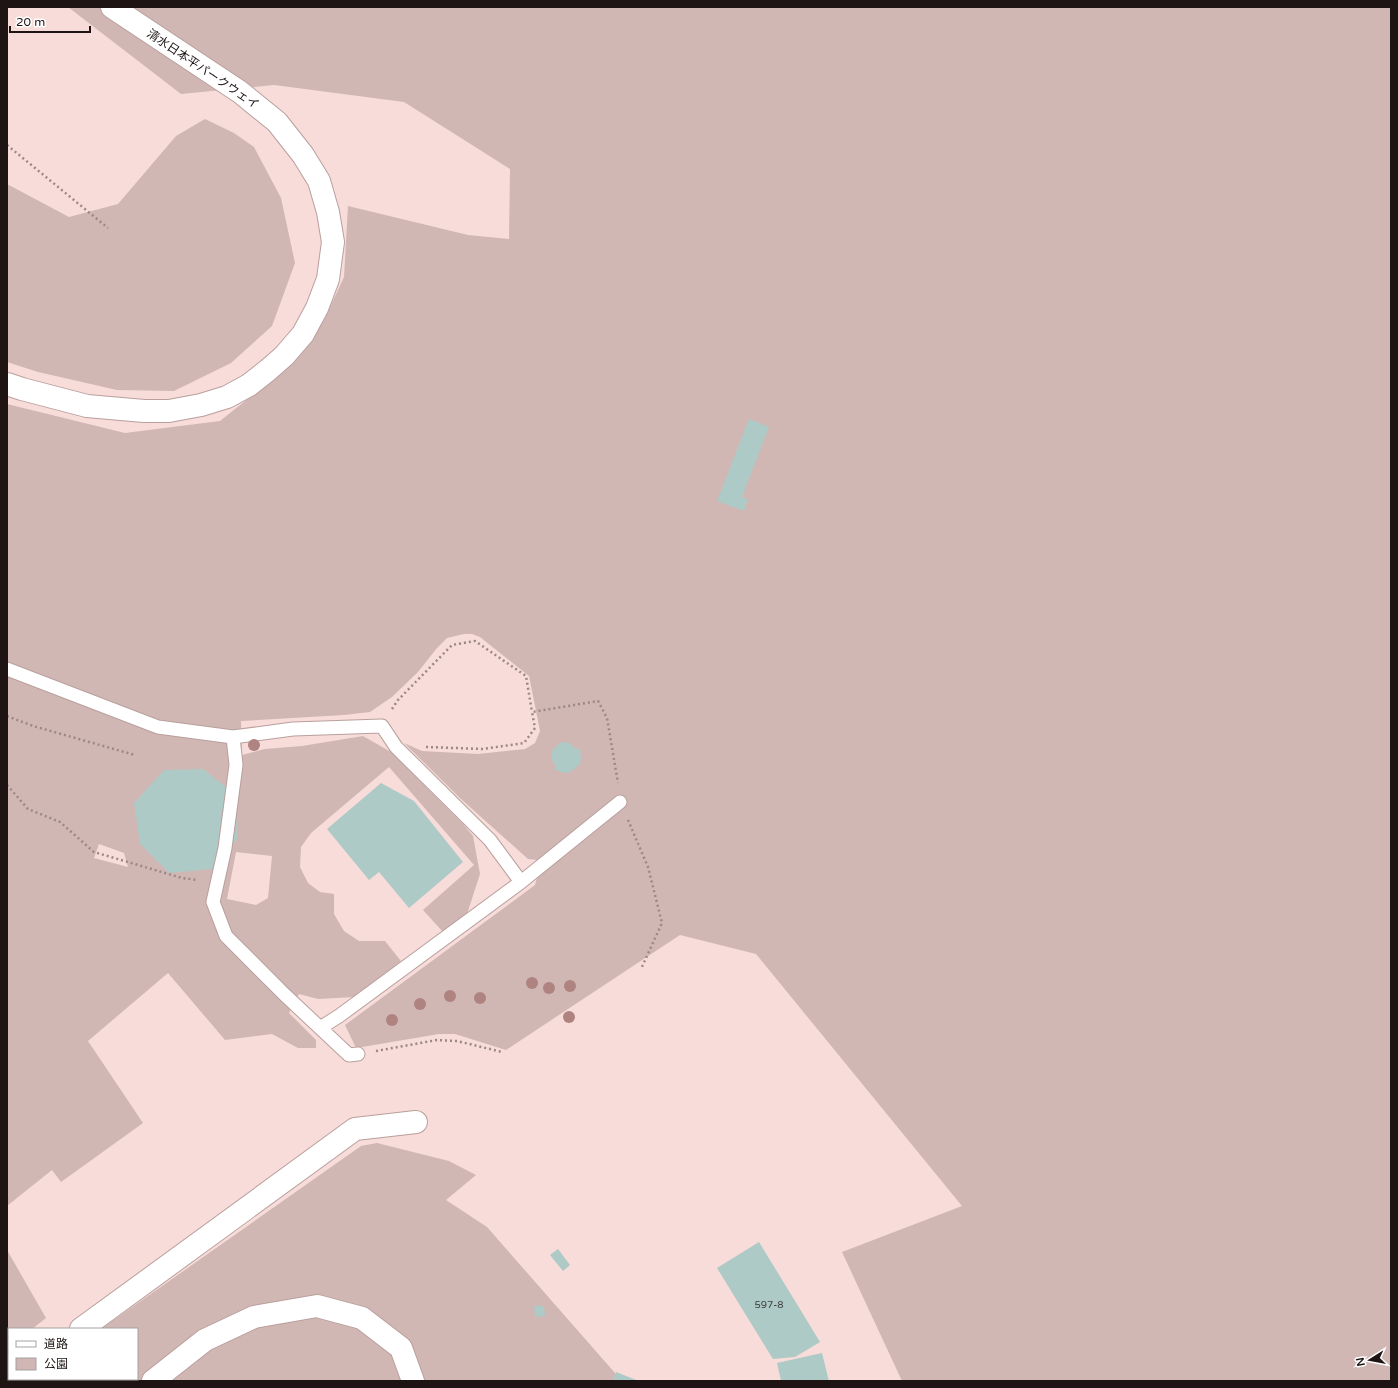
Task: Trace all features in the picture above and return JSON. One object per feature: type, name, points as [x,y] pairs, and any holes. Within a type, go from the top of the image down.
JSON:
[{"type":"street","name":"清水日本平パークウェイ","points":[[7,384],[87,406],[144,411],[169,411],[201,405],[227,397],[249,385],[268,370],[284,356],[303,334],[317,308],[328,279],[333,242],[328,212],[319,181],[303,154],[277,122],[240,92],[112,7]]},
{"type":"street","points":[[82,1328],[355,1129],[416,1122]]},
{"type":"street","points":[[153,1381],[205,1340],[254,1317],[317,1306],[362,1318],[401,1348],[413,1381]]},
{"type":"lane","points":[[7,670],[158,727],[233,737],[293,729],[382,726],[396,747],[490,840],[521,882]]},
{"type":"lane","points":[[233,737],[236,765],[226,848],[213,902],[226,936],[349,1055],[358,1054]]},
{"type":"lane","points":[[320,1028],[521,882],[620,802]]},
{"type":"path","points":[[7,145],[108,228]]},
{"type":"path","points":[[382,726],[398,700],[452,645],[474,641],[526,676],[535,728],[524,743],[483,749],[427,748],[421,745]]},
{"type":"path","points":[[532,712],[598,701],[607,718],[620,802],[648,867],[662,923],[642,969]]},
{"type":"path","points":[[7,716],[33,726],[135,755]]},
{"type":"path","points":[[7,785],[28,809],[60,822],[94,852],[182,878],[218,882]]},
{"type":"path","points":[[358,1054],[437,1040],[457,1041],[502,1052]]},
{"type":"green space","points":[[68,7],[1391,7],[1391,1381],[902,1381],[842,1252],[962,1206],[756,954],[680,935],[506,1050],[455,1034],[439,1034],[356,1048],[345,1025],[535,885],[540,867],[537,860],[528,859],[461,799],[404,743],[422,751],[478,754],[525,749],[535,743],[540,731],[529,676],[480,637],[472,634],[464,634],[447,638],[418,672],[392,697],[370,712],[241,721],[242,755],[265,749],[302,746],[363,736],[391,752],[463,824],[473,836],[480,874],[467,914],[443,932],[423,910],[474,865],[389,767],[311,833],[301,847],[300,867],[308,883],[320,892],[334,894],[334,914],[344,931],[359,941],[385,941],[401,961],[355,997],[318,999],[299,994],[289,1013],[316,1040],[316,1048],[298,1048],[272,1034],[225,1040],[168,973],[88,1041],[143,1123],[61,1182],[52,1170],[7,1206],[7,404],[125,433],[220,421],[264,386],[323,322],[344,277],[348,206],[468,235],[509,239],[510,169],[404,102],[274,85],[181,94]],"holes":[[[99,844],[124,853],[128,867],[94,858]],[[236,852],[272,856],[268,898],[256,905],[227,899]]]},
{"type":"green space","points":[[205,119],[234,133],[254,147],[281,198],[295,263],[272,326],[231,363],[174,391],[117,390],[38,372],[7,362],[7,184],[69,217],[118,204],[176,136]]},
{"type":"green space","points":[[377,1143],[449,1161],[476,1175],[446,1200],[487,1227],[622,1381],[30,1381],[138,1380],[138,1328],[102,1328],[361,1146]]},
{"type":"green space","points":[[7,1250],[46,1318],[33,1328],[8,1328],[7,1347]]},
{"type":"building","points":[[749,419],[769,427],[742,497],[748,499],[744,511],[717,501]]},
{"type":"building","points":[[565,742],[569,743],[576,749],[580,748],[581,760],[579,765],[574,769],[570,772],[564,773],[554,769],[556,766],[553,762],[551,753],[556,746]]},
{"type":"building","points":[[203,769],[236,795],[237,839],[213,869],[169,873],[140,844],[134,803],[164,770]]},
{"type":"building","points":[[381,783],[414,801],[463,862],[409,908],[379,872],[369,880],[327,829]]},
{"type":"building","points":[[759,1242],[820,1342],[795,1357],[773,1359],[717,1268]]},
{"type":"building","points":[[558,1249],[570,1265],[563,1271],[550,1255]]},
{"type":"building","points":[[534,1306],[544,1306],[545,1316],[535,1317]]},
{"type":"building","points":[[822,1353],[829,1381],[781,1381],[777,1363]]},
{"type":"building","points":[[616,1372],[639,1381],[613,1381]]}]
